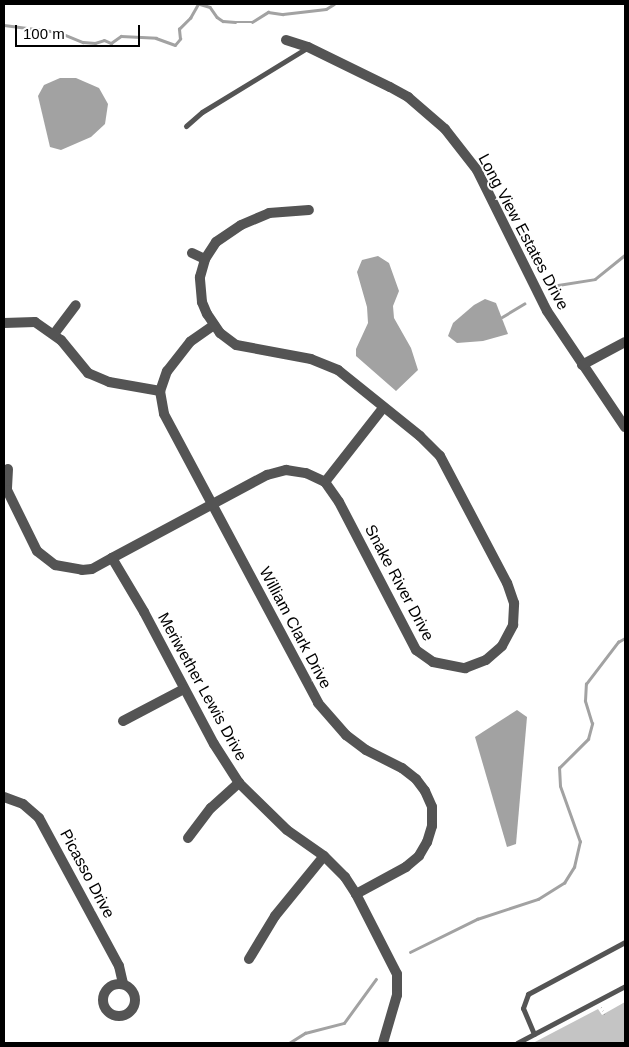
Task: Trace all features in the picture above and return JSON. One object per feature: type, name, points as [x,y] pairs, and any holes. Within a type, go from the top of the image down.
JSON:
[{"type":"street","name":"Long View Estates Drive","points":[[286,40],[308,47],[402,94],[445,129],[476,170],[547,311],[625,427]]},
{"type":"street","name":"Snake River Drive","points":[[309,210],[282,211],[240,224],[216,242],[205,260],[200,277],[202,302],[214,326],[236,345],[311,359],[338,370],[420,436],[440,456],[507,582],[514,603],[513,625],[502,646],[486,660],[465,668],[433,662],[416,650],[339,502],[325,482]]},
{"type":"street","points":[[192,254],[205,260]]},
{"type":"street","points":[[54,334],[76,305]]},
{"type":"street","points":[[4,323],[35,322],[54,334],[88,373],[109,382],[160,391],[167,371],[177,355],[190,342],[214,326]]},
{"type":"street","points":[[582,365],[625,342]]},
{"type":"street","name":"William Clark Drive","points":[[160,391],[164,414],[318,703],[346,735],[366,750],[402,768],[416,779],[425,791],[432,807],[432,826],[427,842],[419,856],[406,867],[356,894]]},
{"type":"street","points":[[8,469],[6,490],[31,542],[46,561],[68,569],[92,569],[212,503],[277,471],[306,473],[325,482],[383,408]]},
{"type":"street","name":"Meriwether Lewis Drive","points":[[112,558],[144,612],[218,752],[239,783],[287,830],[324,856],[345,878],[356,894],[396,974],[397,994],[383,1043]]},
{"type":"street","points":[[122,720],[184,689]]},
{"type":"street","points":[[188,838],[211,808],[239,783]]},
{"type":"street","name":"Picasso Drive","points":[[4,797],[23,804],[40,818],[119,966],[123,984]]},
{"type":"street","points":[[249,959],[275,916],[324,856]]},
{"type":"lane","points":[[186,126],[202,112],[308,47]]},
{"type":"lane","points":[[534,1034],[523,1008],[528,994],[625,942]]},
{"type":"lane","points":[[517,1043],[625,986]]},
{"type":"path","points":[[601,1006],[605,1015]]},
{"type":"shaded area","points":[[60,78],[76,78],[99,88],[108,104],[105,124],[91,137],[61,150],[50,147],[38,96],[44,85]]},
{"type":"shaded area","points":[[378,256],[389,263],[399,291],[393,306],[394,318],[411,348],[418,370],[396,391],[356,356],[356,349],[368,323],[367,307],[357,272],[362,260]]},
{"type":"shaded area","points":[[485,299],[496,303],[508,334],[483,341],[457,343],[448,336],[453,323],[474,305]]},
{"type":"shaded area","points":[[517,710],[527,717],[516,844],[507,847],[475,737]]},
{"type":"building","points":[[625,1002],[625,1043],[533,1043],[598,1009],[602,1015]]},
{"type":"waterway","points":[[4,25],[58,32],[83,42],[95,43],[104,40],[111,43],[121,36],[156,38],[175,45],[180,39],[179,29],[190,18],[198,4]]},
{"type":"waterway","points":[[200,4],[210,7],[217,17],[223,21],[235,22],[252,22],[268,12],[283,14],[326,9],[334,4]]},
{"type":"waterway","points":[[558,285],[595,279],[625,255]]},
{"type":"waterway","points":[[502,317],[524,304]]},
{"type":"waterway","points":[[410,952],[477,919],[538,899],[564,883],[574,867],[580,842],[560,786],[559,768],[588,739],[592,724],[585,701],[586,684],[618,642],[625,638]]},
{"type":"waterway","points":[[289,1043],[305,1033],[344,1023],[376,979]]}]
